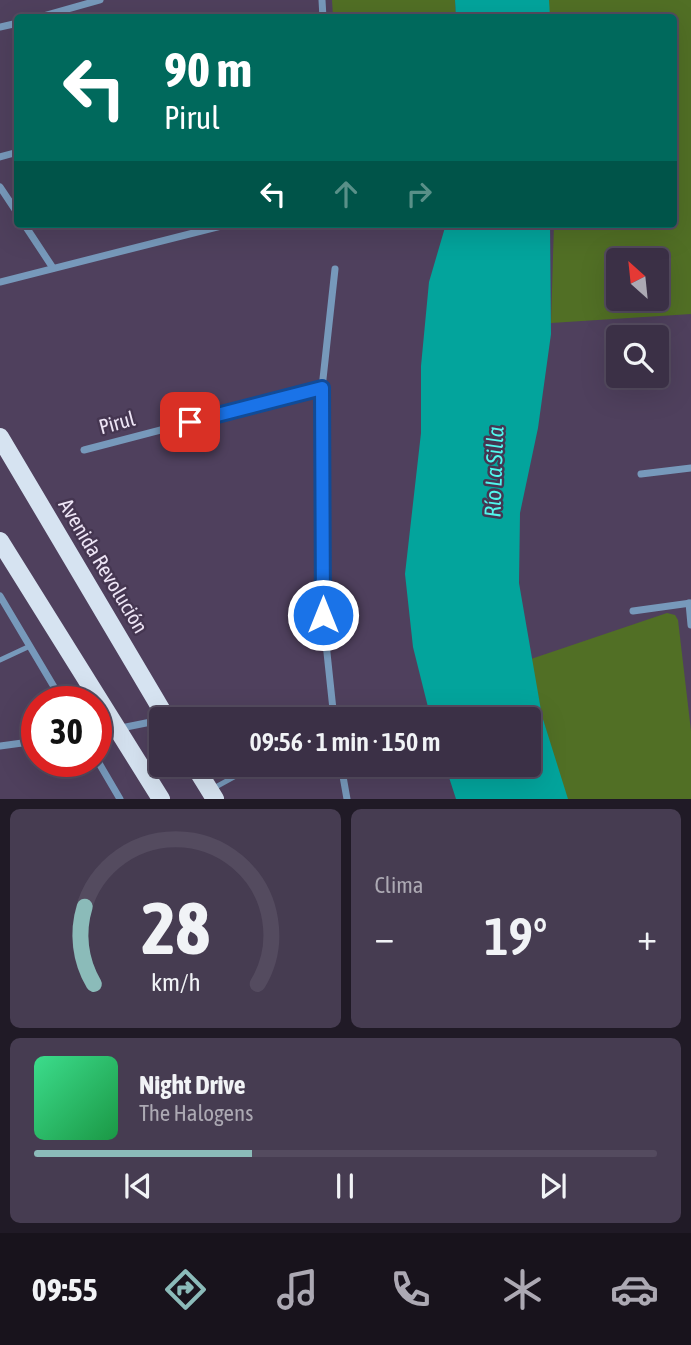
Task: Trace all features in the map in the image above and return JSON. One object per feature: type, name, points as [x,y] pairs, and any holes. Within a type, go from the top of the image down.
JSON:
[{"type":"main road","name":"Avenida Revolución","points":[[0,437],[157,707]]},
{"type":"main road","points":[[0,541],[161,799]]},
{"type":"main road","points":[[201,777],[212,795]]},
{"type":"street","points":[[50,14],[100,0]]},
{"type":"street","points":[[0,187],[14,208]]},
{"type":"street","points":[[27,228],[53,268]]},
{"type":"street","points":[[0,282],[213,228]]},
{"type":"street","points":[[333,707],[323,615],[322,388],[334,269]]},
{"type":"street","name":"Pirul","points":[[83,450],[322,388]]},
{"type":"street","points":[[641,474],[691,468]]},
{"type":"street","points":[[0,596],[54,686]]},
{"type":"street","points":[[633,611],[690,603],[691,625]]},
{"type":"street","points":[[112,730],[149,722]]},
{"type":"street","points":[[0,746],[21,743]]},
{"type":"street","points":[[107,777],[120,799]]},
{"type":"street","points":[[343,777],[347,799]]},
{"type":"lane","points":[[0,660],[30,646]]},
{"type":"lane","points":[[212,795],[238,777]]},
{"type":"shaded area","points":[[332,0],[455,0],[456,14],[333,14]]},
{"type":"shaded area","points":[[548,0],[691,0],[691,314],[551,323],[554,228],[677,228],[677,14],[549,14]]},
{"type":"shaded area","points":[[667,613],[675,615],[678,620],[691,731],[691,799],[566,799],[542,716],[531,659]]},
{"type":"water","points":[[455,0],[549,0],[550,14],[456,14]]},
{"type":"water","name":"Río La Silla","points":[[445,228],[550,228],[551,334],[538,428],[520,513],[519,583],[540,707],[428,707],[413,647],[405,574],[421,433],[421,366],[429,282]]},
{"type":"water","points":[[541,710],[568,799],[456,799],[449,777],[541,777]]},
{"type":"route","points":[[190,422],[322,388],[323,615]]}]
